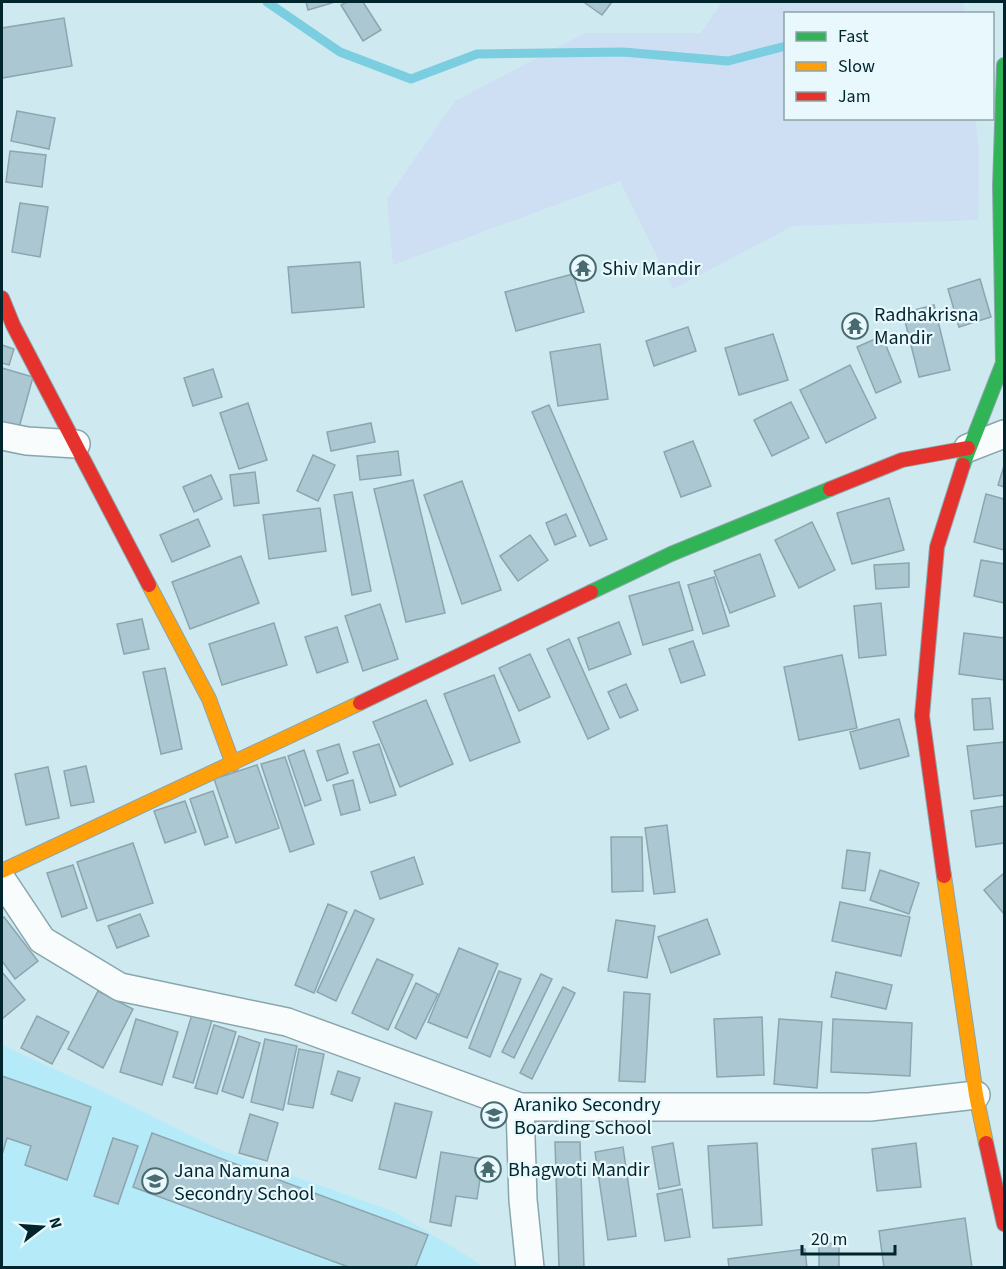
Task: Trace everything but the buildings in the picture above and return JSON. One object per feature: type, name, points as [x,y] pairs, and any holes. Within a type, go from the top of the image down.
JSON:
[{"type":"main road","points":[[1005,65],[1000,186],[1003,363],[968,448],[937,547],[922,716],[976,1095],[1005,1224]]},
{"type":"main road","points":[[2,297],[13,325],[209,699],[233,764]]},
{"type":"main road","points":[[2,871],[233,764],[670,554],[903,460],[968,448]]},
{"type":"street","points":[[968,448],[1005,434]]},
{"type":"street","points":[[2,435],[27,441],[76,444]]},
{"type":"street","points":[[2,880],[42,940],[120,987],[287,1022],[520,1107],[870,1107],[976,1095]]},
{"type":"street","points":[[520,1107],[523,1200],[530,1268]]},
{"type":"shaded area","points":[[722,2],[964,2],[963,12],[784,12],[784,120],[975,120],[979,147],[978,220],[793,226],[673,289],[620,181],[393,265],[387,199],[455,101],[585,33],[701,33]]},
{"type":"shaded area","name":"Jana Namuna Secondry School","points":[[2,1045],[102,1091],[220,1150],[395,1212],[482,1267],[2,1268]]},
{"type":"waterway","points":[[267,2],[340,52],[411,79],[477,54],[623,52],[728,61],[784,47]]},
{"type":"traffic: fast","points":[[963,465],[1003,363],[1000,186],[1004,65]]},
{"type":"traffic: fast","points":[[591,592],[671,554],[830,489]]},
{"type":"traffic: slow","points":[[149,585],[209,699],[233,764]]},
{"type":"traffic: slow","points":[[2,871],[360,703]]},
{"type":"traffic: slow","points":[[944,876],[976,1095],[986,1143]]},
{"type":"traffic: jam","points":[[2,298],[13,325],[149,585]]},
{"type":"traffic: jam","points":[[830,489],[902,460],[968,448]]},
{"type":"traffic: jam","points":[[944,876],[922,716],[937,547],[963,465]]},
{"type":"traffic: jam","points":[[360,703],[591,592]]},
{"type":"traffic: jam","points":[[986,1143],[1004,1224]]},
{"type":"place","name":"Shiv Mandir","points":[[583,268]]},
{"type":"place","name":"Radhakrisna Mandir","points":[[855,326]]},
{"type":"place","name":"Araniko Secondry Boarding School","points":[[494,1115]]},
{"type":"place","name":"Bhagwoti Mandir","points":[[488,1169]]},
{"type":"place","name":"Jana Namuna Secondry School","points":[[155,1181]]}]
